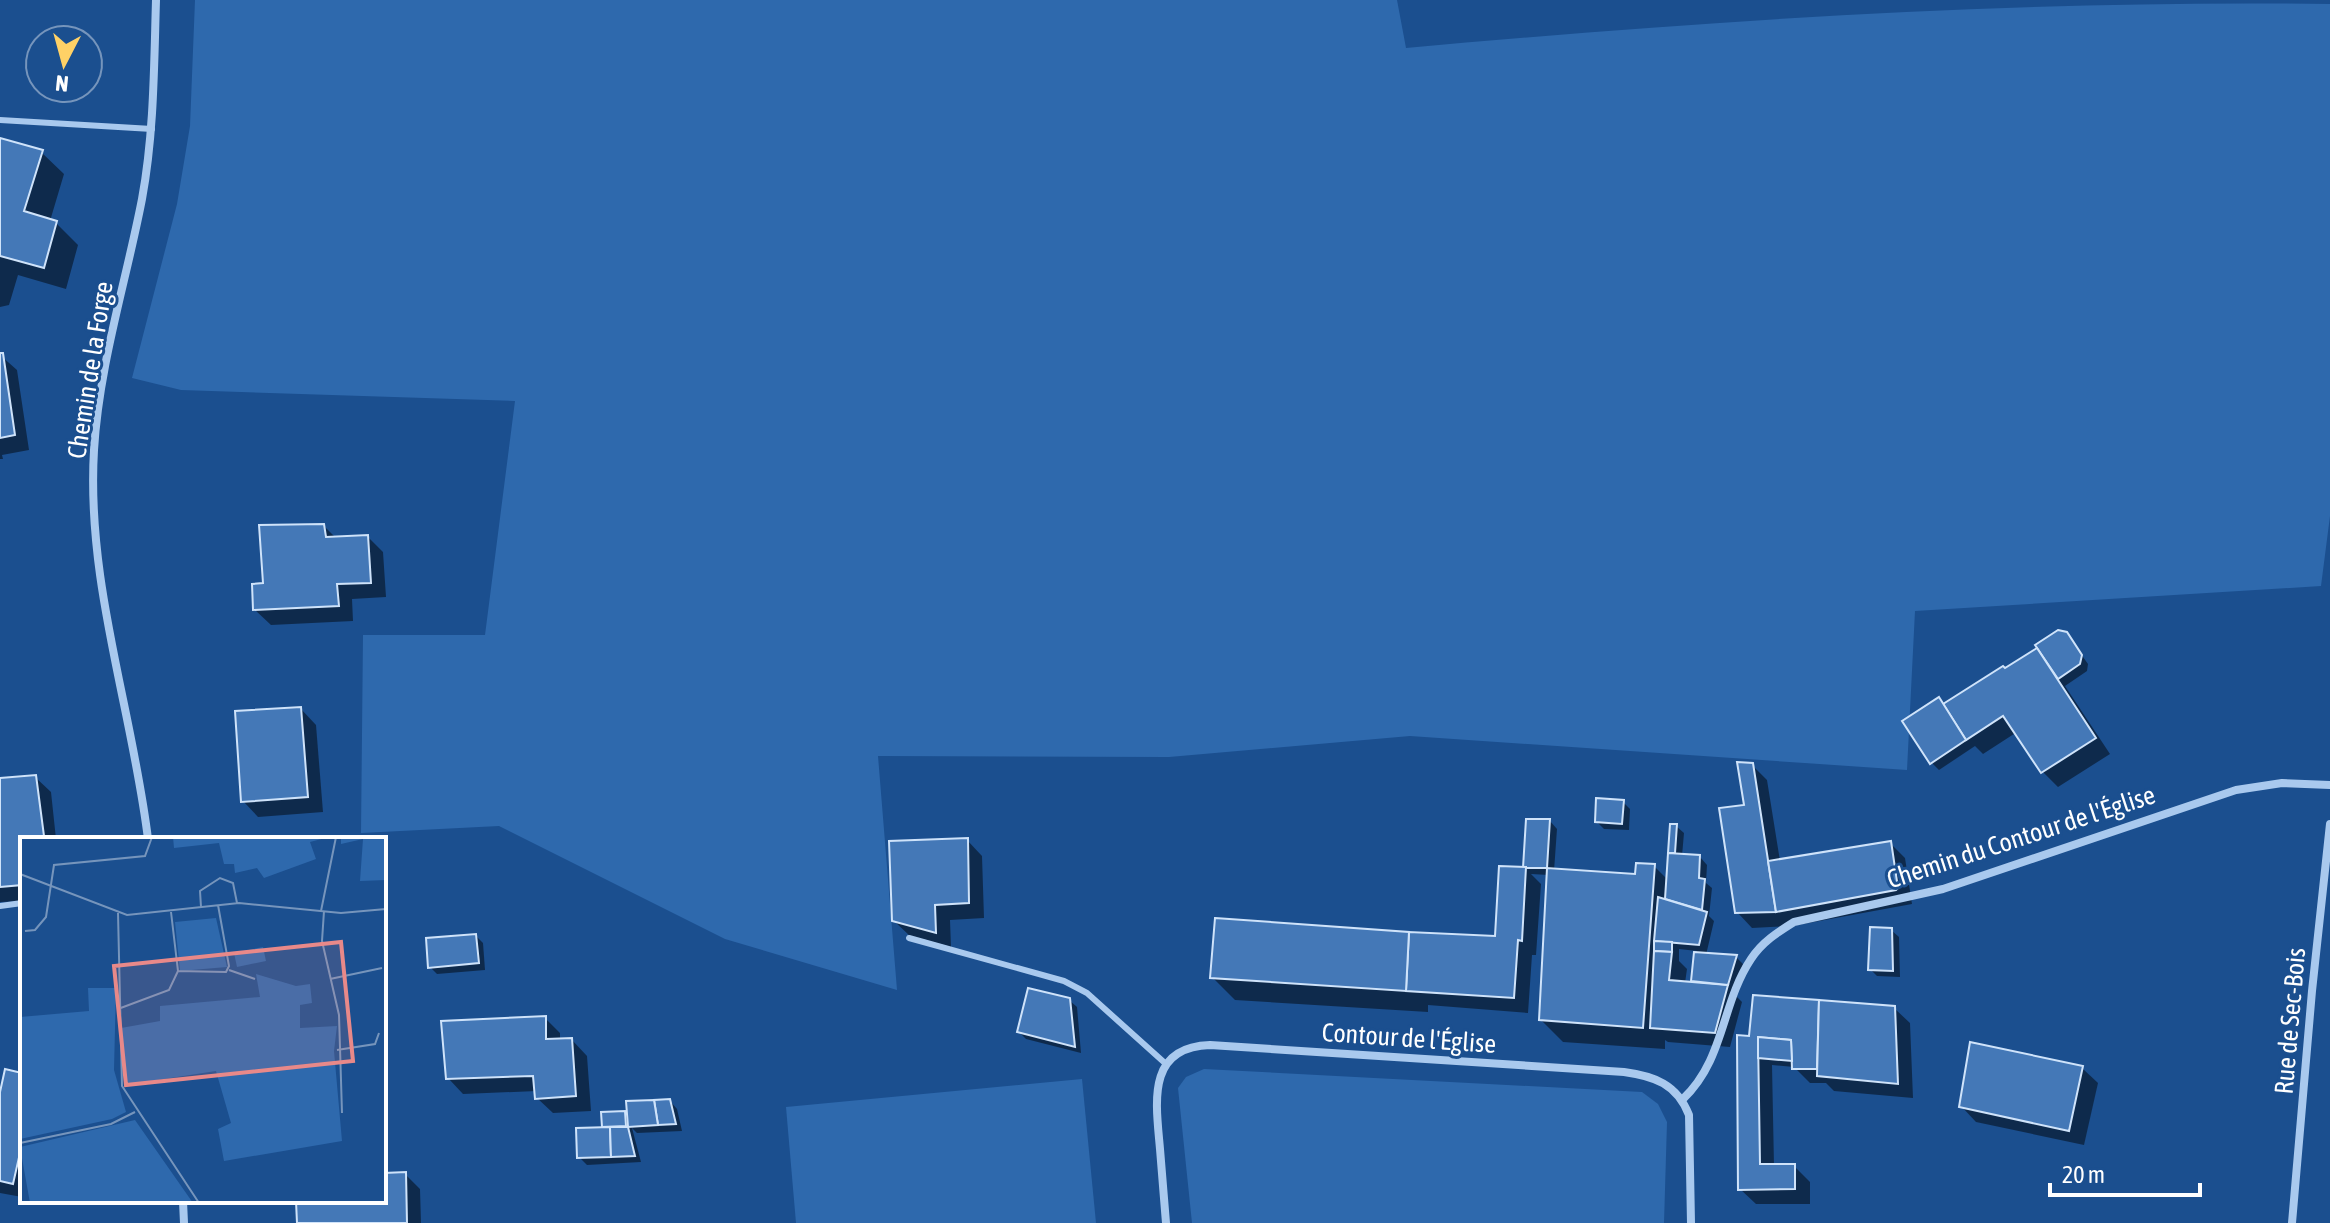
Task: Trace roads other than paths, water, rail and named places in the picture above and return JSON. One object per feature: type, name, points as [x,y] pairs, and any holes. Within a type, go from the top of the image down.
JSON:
[{"type":"street","name":"Chemin de la Forge","points":[[148,837],[103,607],[94,529],[93,486],[100,401],[142,197],[152,129],[156,0]]},
{"type":"street","name":"Chemin du Contour de l'Église","points":[[1683,1099],[1712,1060],[1750,960],[1769,940],[1794,922],[1943,889],[2236,790],[2282,783],[2330,785]]},
{"type":"street","name":"Rue de Sec-Bois","points":[[2292,1223],[2330,824]]},
{"type":"street","name":"Contour de l'Église","points":[[1166,1064],[1186,1049],[1210,1045],[1624,1072],[1659,1080],[1683,1099]]},
{"type":"street","points":[[1166,1064],[1157,1084],[1156,1104],[1166,1223]]},
{"type":"street","points":[[1683,1099],[1691,1130],[1691,1223]]},
{"type":"street","points":[[183,1203],[184,1223]]},
{"type":"lane","points":[[0,120],[152,129]]},
{"type":"lane","points":[[0,906],[20,903]]},
{"type":"lane","points":[[909,938],[1064,981],[1087,993],[1166,1064]]}]
